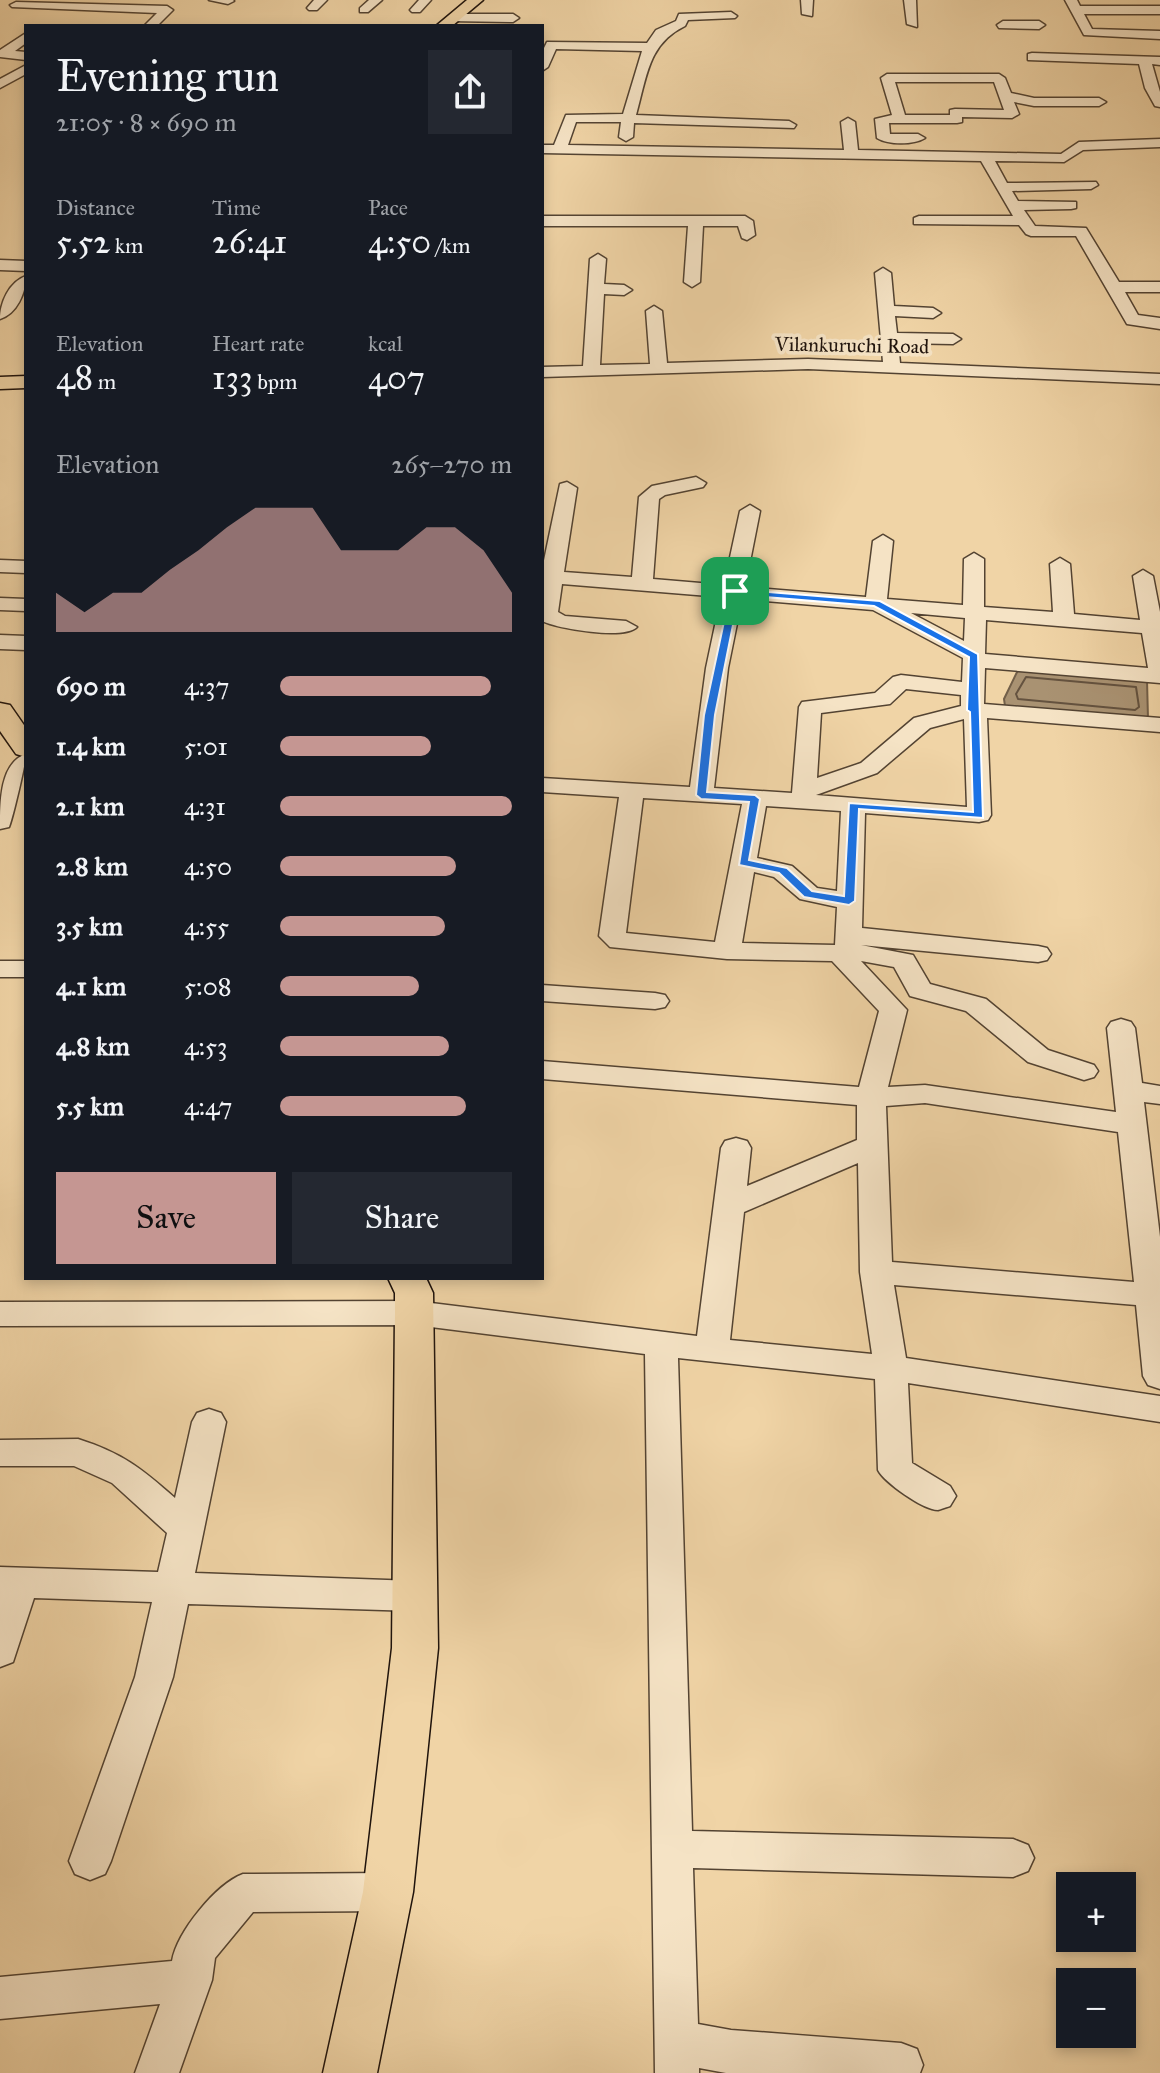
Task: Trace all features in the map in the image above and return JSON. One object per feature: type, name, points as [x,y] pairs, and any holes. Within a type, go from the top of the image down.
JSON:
[{"type":"main road","points":[[448,22],[476,0]]},
{"type":"main road","points":[[0,383],[24,382]]},
{"type":"main road","points":[[0,711],[24,745]]},
{"type":"main road","points":[[350,2073],[388,1892],[415,1648],[411,1295]]},
{"type":"street","points":[[364,10],[376,0]]},
{"type":"street","points":[[416,10],[425,0]]},
{"type":"street","points":[[544,62],[551,45],[595,51],[649,47],[655,44],[660,33],[681,23],[683,16],[731,19],[733,0]]},
{"type":"street","points":[[807,0],[808,14]]},
{"type":"street","points":[[910,0],[913,24]]},
{"type":"street","points":[[15,5],[71,3],[167,10],[152,24]]},
{"type":"street","points":[[50,19],[71,3]]},
{"type":"street","points":[[1160,10],[1119,5],[1073,5],[1088,32],[1160,35]]},
{"type":"street","points":[[1119,5],[1134,35]]},
{"type":"street","points":[[98,24],[118,8]]},
{"type":"street","points":[[1003,25],[1040,28],[1031,9]]},
{"type":"street","points":[[448,22],[513,18]]},
{"type":"street","points":[[2,54],[24,38]]},
{"type":"street","points":[[625,150],[628,120],[649,47]]},
{"type":"street","points":[[2,54],[24,56]]},
{"type":"street","points":[[1032,57],[1160,61]]},
{"type":"street","points":[[1061,72],[1092,68],[1090,60]]},
{"type":"street","points":[[1145,61],[1151,88],[1160,103]]},
{"type":"street","points":[[0,71],[23,70]]},
{"type":"street","points":[[0,84],[23,70]]},
{"type":"street","points":[[939,73],[956,116],[978,157],[1031,231],[1081,231],[1133,320],[1151,320],[1160,324]]},
{"type":"street","points":[[900,119],[897,94],[887,78],[939,73],[999,78],[1014,76]]},
{"type":"street","points":[[938,138],[884,138],[882,119],[1012,114],[1000,96],[999,78]]},
{"type":"street","points":[[1000,96],[1034,102],[1098,96],[1103,117]]},
{"type":"street","points":[[792,154],[789,125],[797,107]]},
{"type":"street","points":[[560,149],[571,118],[789,125]]},
{"type":"street","points":[[687,156],[692,122]]},
{"type":"street","points":[[848,122],[851,154]]},
{"type":"street","points":[[544,149],[625,150],[687,156],[851,154],[1064,158],[1079,146],[1107,138],[1160,143]]},
{"type":"street","points":[[1001,187],[1091,185]]},
{"type":"street","points":[[1024,220],[917,213],[1012,205],[1071,205]]},
{"type":"street","points":[[544,221],[745,221],[747,235]]},
{"type":"street","points":[[692,282],[696,221]]},
{"type":"street","points":[[591,370],[598,259]]},
{"type":"street","points":[[0,265],[24,266]]},
{"type":"street","points":[[883,273],[892,367]]},
{"type":"street","points":[[0,314],[24,284]]},
{"type":"street","points":[[1113,287],[1159,287]]},
{"type":"street","points":[[595,289],[624,290]]},
{"type":"street","points":[[654,311],[659,368]]},
{"type":"street","points":[[887,311],[933,313]]},
{"type":"street","points":[[889,338],[953,339]]},
{"type":"street","name":"Vilankuruchi Road","points":[[544,372],[808,364],[1160,379]]},
{"type":"street","points":[[642,584],[649,497],[659,490],[696,483]]},
{"type":"street","points":[[567,488],[548,576],[549,618],[560,622],[626,627]]},
{"type":"street","points":[[701,795],[709,715],[750,511]]},
{"type":"street","points":[[876,603],[883,541]]},
{"type":"street","points":[[544,785],[755,799],[805,795],[853,806],[979,815],[974,703],[974,559]]},
{"type":"street","points":[[1060,564],[1064,618]]},
{"type":"street","points":[[0,566],[24,567]]},
{"type":"street","points":[[548,576],[1150,627]]},
{"type":"street","points":[[876,603],[974,658],[1160,674],[1143,576]]},
{"type":"street","points":[[0,604],[24,605]]},
{"type":"street","points":[[0,642],[24,643]]},
{"type":"street","points":[[805,795],[810,707],[882,699],[901,682],[974,703],[1160,725]]},
{"type":"street","points":[[805,795],[869,768],[922,723],[974,703]]},
{"type":"street","points":[[0,822],[12,769]]},
{"type":"street","points":[[632,791],[612,936],[619,941],[727,951],[845,946],[1038,954]]},
{"type":"street","points":[[727,951],[755,799]]},
{"type":"street","points":[[853,806],[845,946],[879,996],[893,1010],[871,1097],[876,1272],[891,1368],[895,1470],[938,1496]]},
{"type":"street","points":[[743,862],[783,871],[809,894],[849,901]]},
{"type":"street","points":[[845,946],[904,961],[920,990]]},
{"type":"street","points":[[0,969],[24,969]]},
{"type":"street","points":[[879,996],[920,990],[976,1005],[1038,1056],[1084,1071]]},
{"type":"street","points":[[544,993],[655,1001]]},
{"type":"street","points":[[1121,1028],[1130,1124],[1155,1291],[1160,1376]]},
{"type":"street","points":[[544,1070],[871,1097],[925,1094],[1130,1124]]},
{"type":"street","points":[[1127,1091],[1160,1095]]},
{"type":"street","points":[[729,1206],[874,1144]]},
{"type":"street","points":[[712,1350],[736,1148]]},
{"type":"street","points":[[876,1272],[1155,1291]]},
{"type":"street","points":[[0,1314],[411,1295],[661,1344],[891,1368],[1160,1409]]},
{"type":"street","points":[[661,1344],[676,2057],[731,2052],[901,2065]]},
{"type":"street","points":[[90,1861],[154,1677],[209,1422]]},
{"type":"street","points":[[0,1453],[78,1452],[124,1473],[186,1529]]},
{"type":"street","points":[[0,1651],[10,1582],[415,1596]]},
{"type":"street","points":[[672,1849],[1013,1858]]},
{"type":"street","points":[[157,2073],[190,1980],[195,1950],[243,1893],[388,1892]]},
{"type":"street","points":[[0,1998],[190,1980]]},
{"type":"water","points":[[1019,668],[1147,680],[1148,719],[1005,706],[1004,699]]},
{"type":"route","points":[[735,591],[876,603],[975,656],[972,710],[975,710],[979,815],[853,806],[849,901],[809,894],[783,871],[743,862],[755,799],[701,795],[709,715],[735,591]]}]
